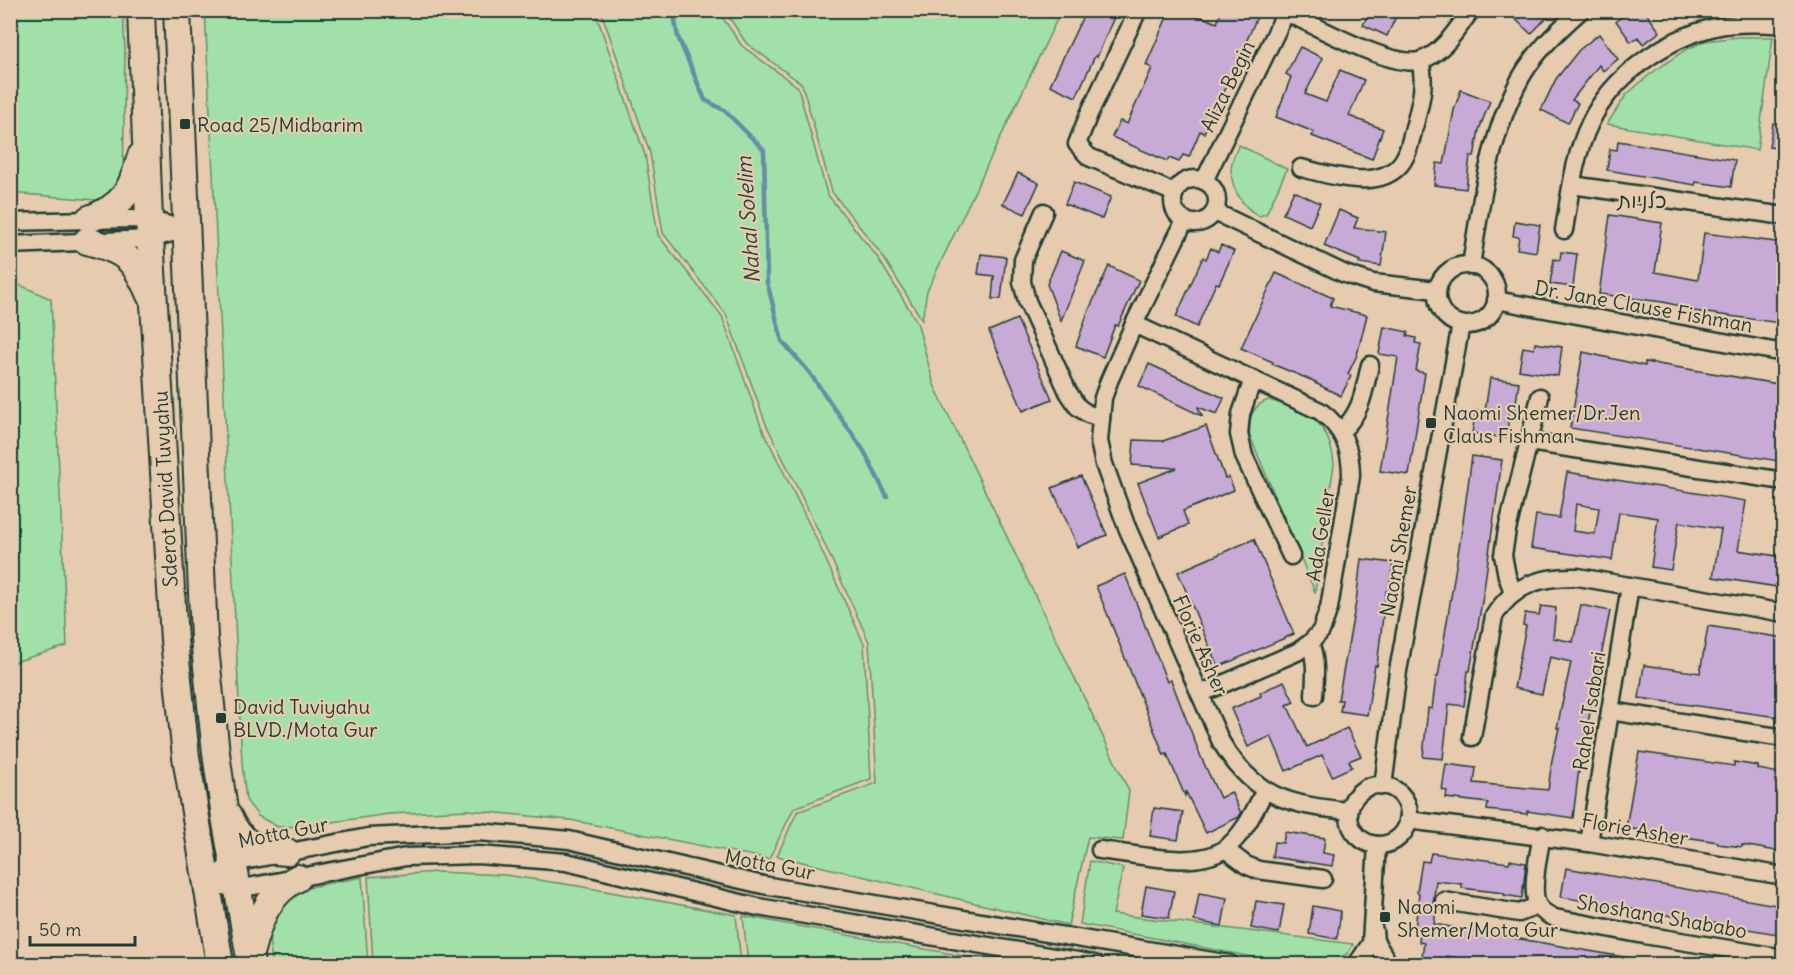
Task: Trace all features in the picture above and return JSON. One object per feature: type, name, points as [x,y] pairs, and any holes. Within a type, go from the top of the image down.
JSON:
[{"type":"highway","name":"Sderot David Tuvyahu","points":[[141,10],[150,230],[174,640],[186,757],[220,964]]},
{"type":"highway","name":"Sderot David Tuvyahu","points":[[177,10],[204,638],[223,800],[251,961]]},
{"type":"highway","points":[[146,138],[132,185],[125,197],[88,230],[126,255],[142,277],[154,303]]},
{"type":"highway","points":[[223,800],[232,826],[243,839],[256,848],[287,852]]},
{"type":"highway","points":[[251,961],[260,920],[270,901],[286,884],[298,878]]},
{"type":"street","points":[[1138,10],[1077,144],[1089,158],[1175,193]]},
{"type":"street","points":[[1287,11],[1384,58],[1402,62],[1420,61],[1439,49],[1471,10]]},
{"type":"street","points":[[1471,266],[1480,208],[1500,127],[1516,86],[1536,55],[1558,30],[1581,10]]},
{"type":"street","name":"Aliza Begin","points":[[1204,181],[1287,11]]},
{"type":"street","points":[[1564,230],[1580,149],[1590,122],[1607,95],[1627,75],[1668,46],[1714,27],[1757,23],[1784,25]]},
{"type":"street","points":[[1300,168],[1353,180],[1377,178],[1396,169],[1406,156],[1423,95],[1424,75],[1420,61]]},
{"type":"street","points":[[1191,179],[1204,181],[1211,185],[1217,197],[1215,212],[1202,222],[1195,224],[1185,220],[1177,213],[1174,206],[1175,193],[1184,182],[1191,179]]},
{"type":"street","points":[[1572,185],[1784,216]]},
{"type":"street","points":[[1044,212],[1023,260],[1022,282],[1068,392],[1078,407],[1088,414],[1101,418]]},
{"type":"street","points":[[1215,212],[1345,274],[1390,286],[1437,291]]},
{"type":"street","name":"Florie Asher","points":[[1185,220],[1134,324],[1103,398],[1100,441],[1104,464],[1113,494],[1221,742],[1234,763],[1247,778],[1264,790],[1289,801],[1307,806],[1349,811]]},
{"type":"street","points":[[10,222],[88,230],[186,229]]},
{"type":"street","points":[[10,245],[88,230]]},
{"type":"street","points":[[1471,266],[1480,268],[1493,281],[1496,300],[1494,309],[1480,322],[1471,325],[1461,324],[1446,316],[1440,308],[1437,291],[1440,282],[1453,269],[1471,266]]},
{"type":"street","name":"Dr. Jane Clause Fishman","points":[[1496,300],[1784,353]]},
{"type":"street","points":[[1134,324],[1320,411],[1333,420],[1341,431],[1356,416],[1361,406],[1370,365]]},
{"type":"street","name":"Naomi Shemer","points":[[1383,786],[1398,671],[1461,324]]},
{"type":"street","name":"Ada Geller","points":[[1253,379],[1241,414],[1239,435],[1244,456],[1291,556]]},
{"type":"street","points":[[1513,592],[1503,555],[1507,530],[1540,397]]},
{"type":"street","name":"Ada Geller","points":[[1200,694],[1282,660],[1311,643],[1321,631],[1329,608],[1351,476],[1348,446],[1341,431]]},
{"type":"street","points":[[1529,442],[1784,481]]},
{"type":"street","points":[[1472,737],[1494,616],[1502,602],[1513,592],[1546,579],[1578,577],[1784,613]]},
{"type":"street","name":"Rahel Tsabari","points":[[1589,843],[1630,586]]},
{"type":"street","points":[[1311,643],[1316,668],[1314,696]]},
{"type":"street","points":[[1610,711],[1784,738]]},
{"type":"street","points":[[1375,785],[1383,786],[1395,791],[1405,800],[1409,813],[1406,827],[1397,839],[1384,845],[1377,845],[1361,840],[1355,834],[1351,827],[1349,811],[1351,803],[1361,791],[1375,785]]},
{"type":"street","points":[[1100,850],[1198,860],[1225,849],[1248,821],[1264,790]]},
{"type":"street","name":"Florie Asher","points":[[1408,820],[1589,843],[1784,876]]},
{"type":"street","name":"Motta Gur","points":[[206,883],[233,863],[287,852],[368,837],[478,832],[569,840],[763,885],[1230,964]]},
{"type":"street","points":[[1444,901],[1519,913],[1537,906],[1535,884],[1542,836]]},
{"type":"street","points":[[1358,964],[1371,944],[1377,845]]},
{"type":"street","points":[[1225,849],[1246,865],[1258,870],[1323,879]]},
{"type":"street","points":[[206,883],[238,889],[405,857],[478,855],[566,862],[758,907],[1095,964]]},
{"type":"street","name":"Shoshana Shababo","points":[[1537,906],[1544,913],[1555,918],[1784,958]]},
{"type":"street","points":[[1373,925],[1375,941],[1389,964]]},
{"type":"street","points":[[1358,964],[1370,962],[1384,964]]},
{"type":"green space","points":[[10,11],[123,11],[125,51],[123,188],[96,200],[11,193]]},
{"type":"green space","points":[[205,11],[595,11],[645,155],[658,235],[722,316],[761,426],[815,536],[864,644],[871,779],[794,808],[769,859],[570,820],[467,810],[389,814],[304,826],[278,827],[258,816],[246,800],[242,763]]},
{"type":"green space","points":[[601,11],[718,11],[742,46],[798,87],[827,194],[878,258],[917,322],[934,385],[1129,791],[1123,840],[1088,837],[1068,925],[777,856],[797,812],[877,783],[869,642],[820,534],[766,424],[726,314],[663,233],[650,153]]},
{"type":"green space","points":[[725,11],[1061,11],[927,291],[922,320],[882,255],[832,192],[802,84],[746,43]]},
{"type":"green space","points":[[1738,37],[1773,37],[1757,150],[1607,124],[1626,95],[1649,75],[1685,50],[1705,41]]},
{"type":"green space","points":[[1239,145],[1287,169],[1266,214],[1259,216],[1253,212],[1237,194],[1231,171]]},
{"type":"green space","points":[[11,281],[51,299],[67,646],[11,663]]},
{"type":"green space","points":[[1269,400],[1295,409],[1314,420],[1322,427],[1331,449],[1334,464],[1315,592],[1250,436],[1252,414],[1259,405]]},
{"type":"green space","points":[[1090,861],[1123,868],[1113,914],[1353,944],[1348,953],[1330,964],[1290,964],[1080,924]]},
{"type":"green space","points":[[437,872],[505,875],[736,915],[741,964],[373,964],[368,877]]},
{"type":"green space","points":[[362,877],[368,964],[273,964],[269,939],[271,920],[278,906],[289,896],[304,889]]},
{"type":"green space","points":[[743,916],[1008,964],[748,964]]},
{"type":"building","points":[[1086,10],[1117,10],[1097,57],[1095,56],[1076,97],[1050,85]]},
{"type":"building","points":[[1170,10],[1185,10],[1217,23],[1222,10],[1260,10],[1204,133],[1200,131],[1189,157],[1183,155],[1179,162],[1169,158],[1167,161],[1112,137],[1120,121],[1127,124],[1152,68],[1146,65]]},
{"type":"building","points":[[1370,10],[1399,10],[1387,36],[1363,25]]},
{"type":"building","points":[[1506,10],[1542,10],[1548,16],[1531,34]]},
{"type":"building","points":[[1630,10],[1644,10],[1660,32],[1643,44],[1638,37],[1631,42],[1616,21]]},
{"type":"building","points":[[1599,34],[1618,59],[1603,71],[1599,65],[1572,100],[1578,103],[1568,123],[1541,110],[1556,79],[1579,50]]},
{"type":"building","points":[[1300,47],[1323,58],[1305,94],[1326,102],[1340,70],[1364,80],[1349,116],[1383,129],[1372,159],[1312,136],[1314,132],[1276,117],[1291,77],[1286,74]]},
{"type":"building","points":[[1461,90],[1490,101],[1479,130],[1474,157],[1470,156],[1466,189],[1434,185],[1437,163],[1444,164],[1454,110]]},
{"type":"building","points":[[1773,123],[1784,125],[1784,149],[1769,147]]},
{"type":"building","points":[[1618,141],[1735,160],[1731,187],[1696,182],[1695,185],[1607,170],[1610,149],[1617,150]]},
{"type":"building","points":[[1018,173],[1039,183],[1025,214],[1003,204]]},
{"type":"building","points":[[1074,182],[1111,197],[1102,219],[1065,204]]},
{"type":"building","points":[[1294,191],[1320,203],[1310,226],[1283,214]]},
{"type":"building","points":[[1339,210],[1358,218],[1354,228],[1386,232],[1381,266],[1359,263],[1360,261],[1324,246]]},
{"type":"building","points":[[1610,215],[1662,223],[1655,272],[1698,280],[1704,233],[1784,243],[1784,298],[1780,323],[1693,311],[1693,309],[1663,302],[1599,294]]},
{"type":"building","points":[[1515,221],[1540,225],[1536,252],[1517,249],[1519,237],[1513,236]]},
{"type":"building","points":[[1221,245],[1234,251],[1219,284],[1216,283],[1197,327],[1176,317],[1203,257],[1206,259],[1211,248],[1218,252]]},
{"type":"building","points":[[1061,251],[1085,261],[1061,321],[1047,284]]},
{"type":"building","points":[[1561,252],[1577,254],[1573,287],[1550,284],[1554,259],[1560,260]]},
{"type":"building","points":[[981,254],[1006,257],[1001,299],[992,299],[994,276],[978,274]]},
{"type":"building","points":[[1109,266],[1139,280],[1118,326],[1115,325],[1103,357],[1076,346],[1088,312]]},
{"type":"building","points":[[1276,273],[1333,298],[1330,306],[1367,315],[1357,355],[1348,374],[1351,376],[1341,396],[1316,382],[1241,348]]},
{"type":"building","points":[[1017,319],[1052,399],[1023,411],[989,331]]},
{"type":"building","points":[[1384,327],[1408,332],[1407,336],[1416,338],[1415,343],[1421,344],[1416,371],[1425,373],[1409,475],[1380,471],[1398,357],[1379,354]]},
{"type":"building","points":[[1535,343],[1562,347],[1558,376],[1519,370],[1523,347],[1534,349]]},
{"type":"building","points":[[1583,352],[1645,366],[1645,362],[1784,385],[1784,432],[1779,461],[1570,428]]},
{"type":"building","points":[[1149,364],[1224,398],[1217,414],[1198,407],[1202,416],[1139,386]]},
{"type":"building","points":[[1490,378],[1519,382],[1515,409],[1510,408],[1506,438],[1472,433],[1476,410],[1485,411]]},
{"type":"building","points":[[1206,426],[1225,478],[1229,477],[1234,490],[1183,511],[1188,525],[1159,537],[1138,483],[1177,468],[1132,465],[1134,440],[1163,441]]},
{"type":"building","points":[[1472,456],[1502,460],[1483,596],[1470,671],[1468,671],[1464,706],[1449,704],[1443,759],[1423,757],[1428,708],[1432,709],[1436,677],[1438,677]]},
{"type":"building","points":[[1567,472],[1746,501],[1738,550],[1784,557],[1784,588],[1713,577],[1721,529],[1679,522],[1671,570],[1651,567],[1658,518],[1619,512],[1612,560],[1531,548],[1536,515],[1559,518]],"holes":[[[1576,504],[1599,508],[1595,534],[1573,531]]]},
{"type":"building","points":[[1081,476],[1107,535],[1078,547],[1052,488]]},
{"type":"building","points":[[1254,539],[1294,634],[1218,667],[1178,572]]},
{"type":"building","points":[[1361,559],[1393,563],[1389,591],[1386,591],[1377,666],[1375,665],[1367,715],[1340,711],[1342,700],[1338,700],[1356,602]]},
{"type":"building","points":[[1125,574],[1167,682],[1171,680],[1201,757],[1220,798],[1231,792],[1241,813],[1239,817],[1206,833],[1186,792],[1185,796],[1167,754],[1164,755],[1096,586]]},
{"type":"building","points":[[1581,605],[1610,611],[1578,776],[1573,818],[1527,811],[1527,814],[1487,810],[1488,803],[1446,798],[1447,791],[1442,790],[1446,764],[1476,768],[1474,783],[1548,790],[1559,728],[1557,728],[1571,662],[1550,657],[1542,694],[1514,688],[1526,626],[1523,625],[1525,613],[1539,615],[1541,606],[1556,608],[1553,638],[1573,642]]},
{"type":"building","points":[[1708,626],[1784,638],[1784,679],[1778,717],[1639,698],[1644,665],[1700,673]]},
{"type":"building","points":[[1284,681],[1294,702],[1287,705],[1307,747],[1347,728],[1361,756],[1349,761],[1352,767],[1332,776],[1322,755],[1286,771],[1271,736],[1248,747],[1231,709],[1261,696],[1260,693]]},
{"type":"building","points":[[1639,752],[1734,766],[1734,762],[1784,774],[1782,852],[1742,845],[1742,847],[1718,844],[1718,842],[1626,828]]},
{"type":"building","points":[[1154,808],[1183,812],[1178,840],[1150,836]]},
{"type":"building","points":[[1285,832],[1325,838],[1323,853],[1334,855],[1332,866],[1272,857],[1274,842],[1283,843]]},
{"type":"building","points":[[1431,853],[1526,863],[1522,898],[1504,895],[1504,893],[1462,888],[1462,884],[1436,881],[1432,911],[1436,911],[1434,924],[1629,958],[1629,964],[1502,964],[1446,956],[1445,959],[1422,957],[1424,943],[1419,942],[1420,931],[1415,929],[1419,893],[1417,892],[1422,861],[1429,862]]},
{"type":"building","points":[[1566,868],[1782,906],[1777,934],[1561,897]]},
{"type":"building","points":[[1146,886],[1174,891],[1169,918],[1141,914]]},
{"type":"building","points":[[1199,893],[1227,898],[1222,926],[1194,921]]},
{"type":"building","points":[[1256,901],[1284,905],[1279,933],[1251,928]]},
{"type":"building","points":[[1313,906],[1341,911],[1337,939],[1309,934]]},
{"type":"waterway","name":"Nahal Solelim","points":[[673,10],[678,37],[705,100],[724,110],[764,150],[767,282],[782,341],[809,372],[864,451],[887,497]]},
{"type":"place","name":"Road 25/Midbarim","points":[[185,124]]},
{"type":"place","name":"Naomi Shemer/Dr.Jen Claus Fishman","points":[[1431,423]]},
{"type":"place","name":"David Tuviyahu BLVD./Mota Gur","points":[[221,718]]},
{"type":"place","name":"Naomi Shemer/Mota Gur","points":[[1385,917]]},
{"type":"district","name":"כלניות","points":[[1642,200]]}]
